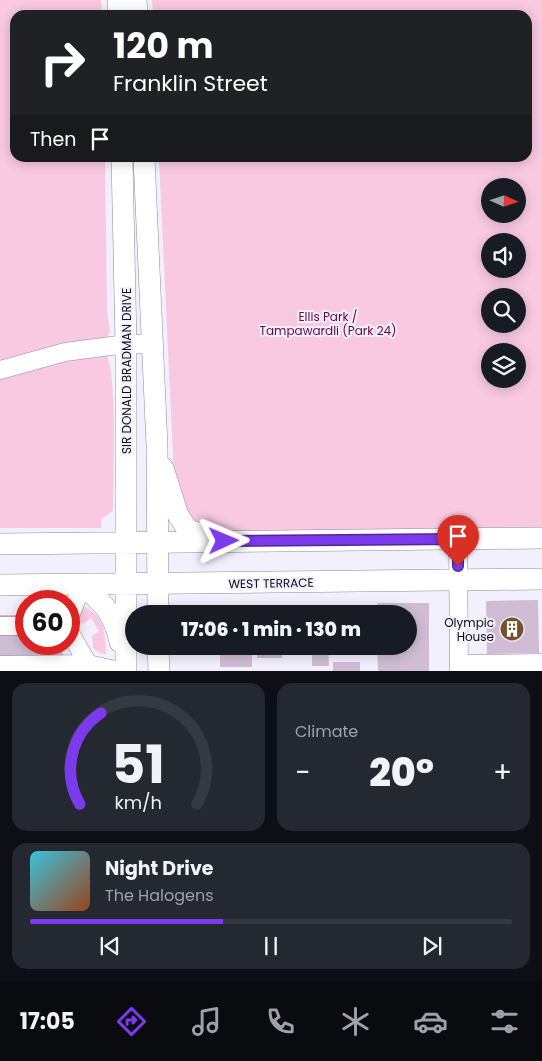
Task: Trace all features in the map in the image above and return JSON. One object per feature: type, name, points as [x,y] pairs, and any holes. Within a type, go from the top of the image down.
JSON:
[{"type":"main road","name":"SIR DONALD BRADMAN DRIVE","points":[[122,162],[126,344],[124,669]]},
{"type":"main road","name":"SIR DONALD BRADMAN DRIVE","points":[[144,162],[157,446],[158,605]]},
{"type":"main road","points":[[157,446],[178,515],[188,530],[224,541]]},
{"type":"main road","points":[[0,544],[542,538]]},
{"type":"main road","name":"WEST TERRACE","points":[[0,585],[542,579]]},
{"type":"main road","points":[[82,585],[106,606],[115,620],[124,669]]},
{"type":"main road","points":[[158,655],[158,671]]},
{"type":"street","points":[[0,370],[65,352],[126,344],[152,344]]},
{"type":"street","points":[[458,539],[458,667],[542,663]]},
{"type":"street","points":[[80,590],[82,585]]},
{"type":"street","points":[[0,626],[15,626]]},
{"type":"street","points":[[80,650],[88,664]]},
{"type":"street","points":[[0,665],[88,664],[124,669]]},
{"type":"green space","points":[[0,0],[101,0],[102,10],[10,10],[10,162],[105,162],[107,310],[110,332],[106,342],[106,352],[113,389],[113,511],[101,519],[101,528],[0,528]]},
{"type":"green space","name":"Ellis Park / Tampawardli (Park 24)","points":[[152,0],[542,0],[542,527],[211,533],[188,518],[174,477],[159,162],[532,162],[532,10],[153,10]]},
{"type":"green space","points":[[83,606],[100,620],[104,631],[106,654],[100,653],[93,648],[92,636],[99,631],[91,618],[83,624],[80,622],[80,614]]},
{"type":"building","name":"Olympic House","points":[[538,600],[539,653],[487,654],[486,601]]},
{"type":"building","points":[[377,603],[429,603],[429,671],[378,671],[377,655],[417,655],[417,605],[377,605]]},
{"type":"building","points":[[0,615],[15,615],[15,655],[63,655],[63,661],[0,661]]},
{"type":"building","points":[[220,655],[252,655],[252,667],[220,667]]},
{"type":"building","points":[[257,655],[282,655],[282,658],[257,658]]},
{"type":"building","points":[[312,655],[328,655],[329,666],[312,666]]},
{"type":"building","points":[[333,662],[360,662],[360,671],[333,671]]},
{"type":"place","name":"Olympic House","points":[[512,629]]},
{"type":"route","points":[[224,541],[458,539],[458,566]]}]
